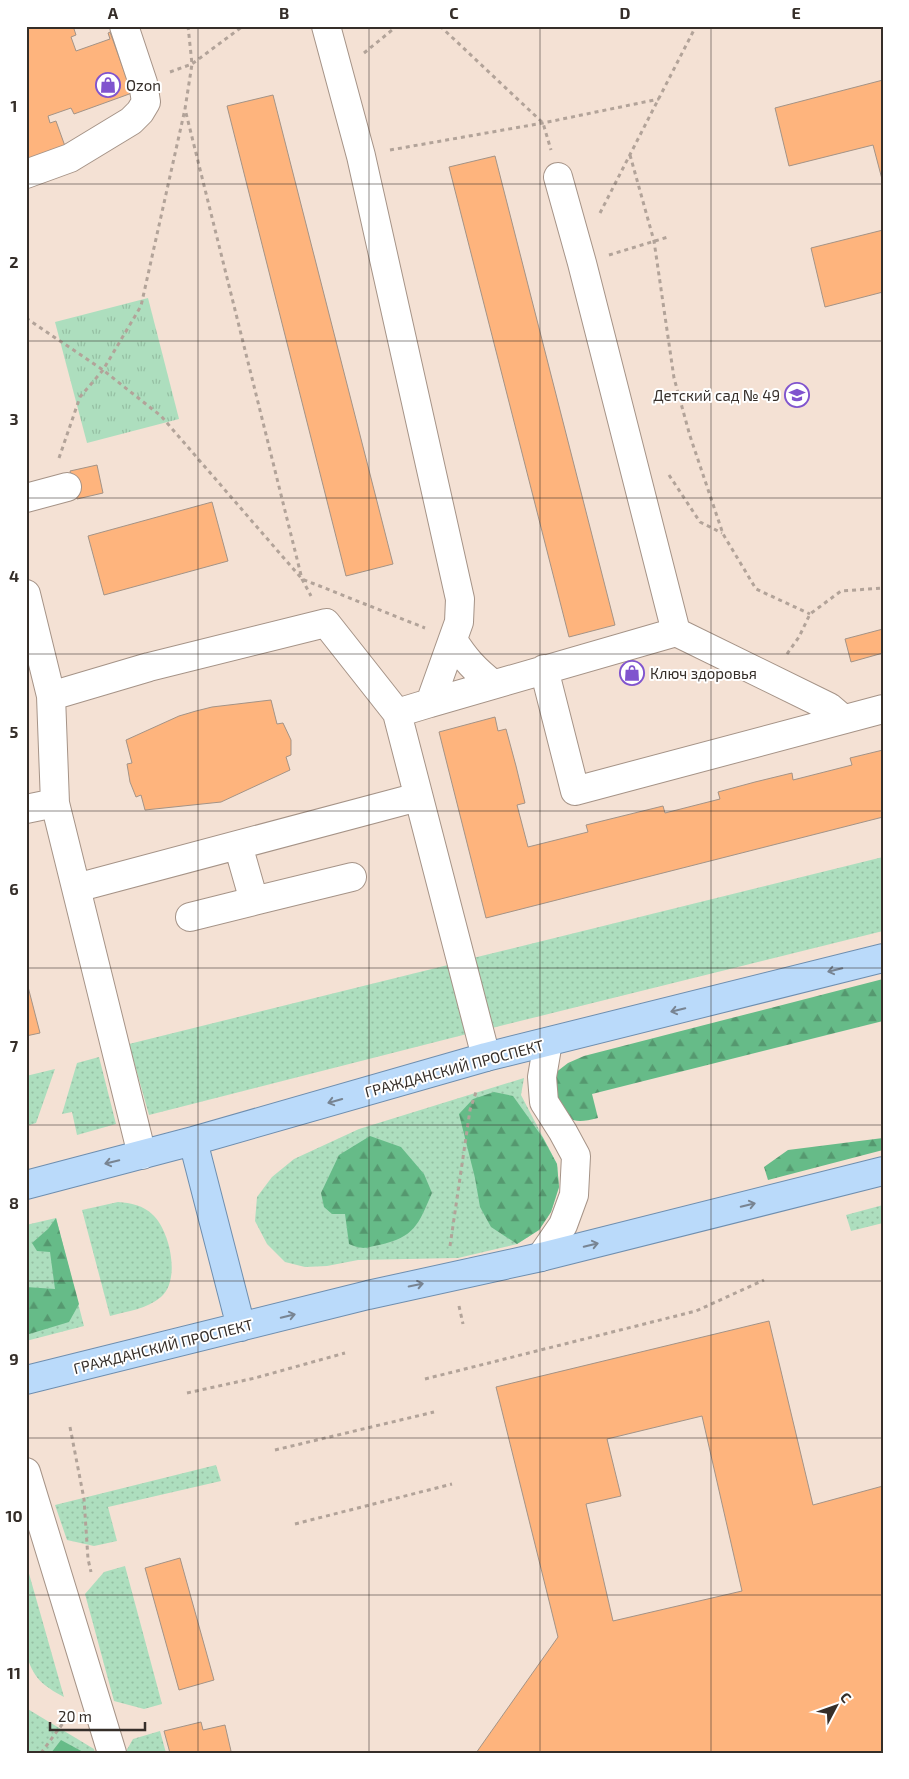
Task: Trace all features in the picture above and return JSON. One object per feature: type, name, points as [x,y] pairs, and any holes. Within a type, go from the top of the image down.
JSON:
[{"type":"main road","name":"ГРАЖДАНСКИЙ ПРОСПЕКТ","points":[[26,1185],[194,1141],[486,1057],[883,958]]},
{"type":"main road","points":[[194,1141],[241,1328]]},
{"type":"main road","name":"ГРАЖДАНСКИЙ ПРОСПЕКТ","points":[[26,1380],[368,1295],[541,1257],[883,1171]]},
{"type":"street","points":[[26,174],[70,158],[131,121],[140,112],[146,102],[143,83],[124,26]]},
{"type":"street","points":[[326,26],[361,156],[460,598],[459,622],[430,702]]},
{"type":"street","points":[[558,177],[581,258],[676,632]]},
{"type":"street","points":[[26,594],[51,696],[55,803],[142,1155]]},
{"type":"street","points":[[51,696],[149,667],[326,623],[397,713],[486,1057]]},
{"type":"street","points":[[397,713],[676,632],[829,707],[843,720]]},
{"type":"street","points":[[453,640],[476,672],[493,684]]},
{"type":"street","points":[[544,669],[575,791],[883,709]]},
{"type":"street","points":[[76,888],[418,798]]},
{"type":"street","points":[[26,809],[55,803]]},
{"type":"street","points":[[238,845],[254,901]]},
{"type":"street","points":[[190,917],[352,877]]},
{"type":"street","points":[[541,1257],[563,1225],[574,1195],[576,1156],[544,1102],[542,1077],[548,1042]]},
{"type":"street","points":[[26,1472],[112,1753]]},
{"type":"path","points":[[47,492],[80,397],[103,370],[141,306],[185,109],[192,64],[188,26]]},
{"type":"path","points":[[143,83],[192,64],[243,26]]},
{"type":"path","points":[[339,73],[397,26]]},
{"type":"path","points":[[440,26],[543,123]]},
{"type":"path","points":[[581,258],[630,155],[696,26]]},
{"type":"path","points":[[361,156],[543,123],[659,99]]},
{"type":"path","points":[[185,109],[302,579]]},
{"type":"path","points":[[630,155],[654,241],[674,378],[690,436],[723,534],[756,589],[810,614]]},
{"type":"path","points":[[581,258],[668,237]]},
{"type":"path","points":[[26,318],[103,370],[161,416],[302,579],[326,623]]},
{"type":"path","points":[[668,474],[700,522],[723,534]]},
{"type":"path","points":[[302,579],[453,640]]},
{"type":"path","points":[[771,679],[799,636],[810,614],[841,591],[883,588]]},
{"type":"path","points":[[463,1324],[453,1277],[450,1251],[470,1110],[486,1057]]},
{"type":"path","points":[[425,1379],[696,1311],[764,1280]]},
{"type":"path","points":[[187,1394],[255,1378],[345,1353]]},
{"type":"path","points":[[275,1450],[434,1412]]},
{"type":"path","points":[[70,1427],[84,1499],[88,1559],[92,1576]]},
{"type":"path","points":[[295,1524],[452,1484]]},
{"type":"path","points":[[41,1753],[70,1714]]},
{"type":"green space","points":[[148,298],[179,419],[87,443],[55,322]]},
{"type":"green space","points":[[883,857],[883,931],[492,1028],[473,958]]},
{"type":"green space","points":[[448,965],[467,1034],[149,1115],[129,1044]]},
{"type":"green space","points":[[883,979],[883,1021],[592,1094],[598,1118],[585,1121],[570,1119],[556,1107],[555,1073],[568,1063],[584,1056]]},
{"type":"green space","points":[[99,1057],[116,1124],[77,1135],[72,1112],[62,1114],[77,1063]]},
{"type":"green space","points":[[55,1069],[36,1123],[26,1126],[26,1076]]},
{"type":"green space","points":[[524,1078],[521,1095],[557,1164],[559,1187],[551,1212],[539,1230],[517,1244],[458,1258],[358,1260],[327,1266],[305,1267],[285,1262],[267,1244],[255,1221],[257,1197],[272,1177],[294,1159],[359,1129]]},
{"type":"green space","points":[[494,1092],[513,1096],[543,1138],[557,1164],[559,1187],[551,1212],[539,1230],[517,1244],[491,1227],[480,1207],[475,1178],[459,1114],[473,1099]]},
{"type":"green space","points":[[370,1136],[401,1147],[424,1174],[432,1193],[419,1221],[408,1233],[391,1242],[361,1248],[349,1244],[345,1214],[332,1214],[324,1207],[321,1193],[339,1155]]},
{"type":"green space","points":[[883,1138],[883,1150],[768,1180],[764,1167],[788,1150]]},
{"type":"green space","points":[[118,1202],[137,1205],[153,1215],[159,1222],[168,1243],[172,1268],[171,1279],[167,1289],[156,1301],[143,1307],[110,1316],[82,1210]]},
{"type":"green space","points":[[883,1205],[883,1223],[851,1231],[846,1215]]},
{"type":"green space","points":[[56,1218],[84,1326],[26,1341],[26,1225]]},
{"type":"green space","points":[[56,1218],[79,1304],[69,1322],[26,1335],[26,1287],[55,1289],[50,1252],[37,1251],[32,1243],[48,1229]]},
{"type":"green space","points":[[216,1465],[221,1481],[108,1507],[117,1541],[94,1546],[67,1540],[55,1505]]},
{"type":"green space","points":[[26,1563],[64,1697],[39,1680],[32,1669],[26,1653]]},
{"type":"green space","points":[[125,1566],[162,1704],[144,1709],[114,1701],[85,1594],[104,1572]]},
{"type":"green space","points":[[26,1708],[94,1749],[95,1753],[26,1753]]},
{"type":"green space","points":[[160,1731],[166,1753],[125,1753],[133,1739]]},
{"type":"green space","points":[[61,1740],[85,1753],[51,1753]]},
{"type":"building","points":[[26,26],[73,26],[76,35],[71,37],[76,51],[110,39],[108,33],[110,32],[132,93],[74,114],[71,108],[48,116],[50,123],[56,121],[66,149],[26,163]]},
{"type":"building","points":[[883,80],[883,183],[873,145],[789,166],[775,108]]},
{"type":"building","points":[[273,95],[393,564],[346,576],[227,106]]},
{"type":"building","points":[[495,156],[615,625],[569,637],[449,167]]},
{"type":"building","points":[[883,230],[883,292],[825,307],[811,248]]},
{"type":"building","points":[[97,465],[103,493],[77,499],[70,471]]},
{"type":"building","points":[[212,502],[228,561],[104,595],[88,536]]},
{"type":"building","points":[[883,629],[883,653],[851,662],[845,639]]},
{"type":"building","name":"Ключ здоровья","points":[[632,663],[639,666],[642,673],[639,680],[632,683],[625,680],[622,673],[625,666]]},
{"type":"building","points":[[271,700],[277,724],[283,723],[291,740],[291,755],[286,757],[290,770],[221,802],[145,810],[141,795],[136,797],[130,782],[127,764],[132,763],[126,740],[179,716],[196,711],[212,707]]},
{"type":"building","points":[[495,717],[498,731],[506,729],[516,766],[525,803],[517,805],[528,847],[588,832],[586,825],[663,806],[665,813],[720,799],[718,792],[755,782],[792,773],[793,780],[852,765],[850,758],[883,750],[883,817],[486,918],[439,732]]},
{"type":"building","points":[[26,979],[40,1033],[26,1036]]},
{"type":"building","points":[[769,1321],[813,1505],[883,1486],[883,1753],[476,1753],[558,1637],[496,1387]],"holes":[[[702,1416],[742,1591],[613,1621],[586,1504],[621,1496],[607,1439]]]},
{"type":"building","points":[[180,1558],[214,1680],[179,1690],[145,1568]]},
{"type":"building","points":[[201,1722],[203,1730],[225,1725],[231,1751],[224,1753],[170,1753],[164,1731]]},
{"type":"place","name":"Ozon","points":[[108,85]]},
{"type":"place","name":"Детский сад № 49","points":[[797,395]]},
{"type":"place","name":"Ключ здоровья","points":[[632,673]]}]
